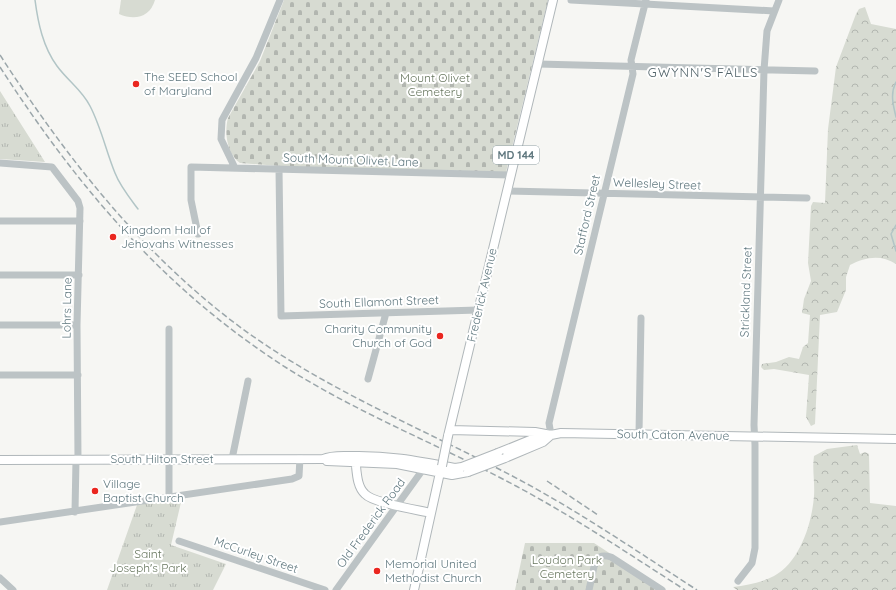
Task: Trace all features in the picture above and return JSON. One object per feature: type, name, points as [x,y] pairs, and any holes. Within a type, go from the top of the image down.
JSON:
[{"type":"main road","name":"Frederick Avenue","points":[[414,590],[449,433],[553,0]]},
{"type":"main road","name":"South Caton Avenue","points":[[449,433],[535,432],[551,435],[561,433],[896,439]]},
{"type":"main road","name":"South Hilton Street","points":[[0,460],[300,458],[323,459],[328,462],[355,459],[404,458],[441,469],[452,475],[544,442],[551,435]]},
{"type":"main road","name":"South Hilton Street","points":[[355,459],[441,469]]},
{"type":"main road","points":[[355,459],[358,481],[365,494],[378,501],[431,513]]},
{"type":"street","points":[[235,168],[221,139],[222,120],[256,58],[280,0]]},
{"type":"street","points":[[571,0],[645,2],[774,11]]},
{"type":"street","points":[[715,8],[716,0]]},
{"type":"street","name":"Strickland Street","points":[[738,581],[752,563],[754,556],[755,436],[764,70],[767,31],[779,0]]},
{"type":"street","name":"Stafford Street","points":[[551,435],[549,424],[603,193],[633,74],[631,60],[645,2]]},
{"type":"street","points":[[538,64],[814,71]]},
{"type":"street","name":"Lohrs Lane","points":[[0,163],[52,167],[78,201],[80,208],[75,512]]},
{"type":"street","name":"South Mount Olivet Lane","points":[[198,234],[191,200],[191,167],[511,175]]},
{"type":"street","name":"South Ellamont Street","points":[[278,169],[281,316],[478,310]]},
{"type":"street","name":"Wellesley Street","points":[[507,191],[807,198]]},
{"type":"street","points":[[0,221],[80,221]]},
{"type":"street","points":[[0,275],[79,275]]},
{"type":"street","points":[[368,380],[386,313]]},
{"type":"street","points":[[639,434],[641,318]]},
{"type":"street","points":[[0,325],[78,325]]},
{"type":"street","points":[[169,329],[169,496]]},
{"type":"street","points":[[0,375],[78,375]]},
{"type":"street","points":[[232,459],[248,381]]},
{"type":"street","points":[[0,522],[297,478],[300,472],[300,458]]},
{"type":"street","name":"Old Frederick Road","points":[[336,590],[424,468]]},
{"type":"street","name":"McCurley Street","points":[[179,541],[325,590]]},
{"type":"street","points":[[589,590],[595,562],[597,558],[603,556],[611,557],[662,590]]},
{"type":"street","points":[[0,578],[13,590]]},
{"type":"green space","points":[[121,0],[155,0],[153,6],[146,14],[131,17],[119,14]]},
{"type":"green space","name":"Mount Olivet Cemetery","points":[[284,0],[548,0],[506,172],[292,167],[240,163],[229,149],[226,130],[228,118],[260,61]]},
{"type":"green space","points":[[865,7],[871,24],[896,29],[896,264],[885,259],[873,258],[861,260],[850,265],[846,277],[846,290],[837,312],[820,315],[815,424],[811,426],[806,417],[809,375],[774,369],[764,370],[761,367],[762,364],[776,362],[789,357],[799,359],[803,347],[808,343],[810,315],[802,313],[804,299],[811,281],[808,263],[811,206],[813,202],[825,203],[828,129],[836,67],[856,14],[859,9]]},
{"type":"green space","points":[[0,91],[45,162],[0,159]]},
{"type":"green space","points":[[857,445],[860,454],[865,452],[869,454],[870,503],[896,506],[896,590],[737,590],[733,587],[754,583],[774,576],[783,570],[791,561],[798,552],[811,518],[814,496],[814,456],[827,449]]},
{"type":"green space","name":"Saint Joseph's Park","points":[[182,498],[171,545],[226,564],[213,590],[107,590],[137,505]]},
{"type":"green space","name":"Loudon Park Cemetery","points":[[525,543],[594,543],[666,590],[515,590]]},
{"type":"waterway","points":[[35,0],[40,26],[48,51],[57,66],[87,100],[97,122],[117,178],[138,209]]},
{"type":"waterway","points":[[896,82],[893,90],[893,104],[896,117]]},
{"type":"waterway","points":[[896,225],[891,234],[896,251]]},
{"type":"railway","points":[[0,55],[47,124],[98,191],[155,253],[218,310],[288,360],[364,402],[518,479],[564,505],[697,590]]},
{"type":"railway","points":[[0,67],[57,149],[87,188],[119,225],[188,294],[226,325],[267,355],[327,392],[485,470],[538,498],[601,536],[685,590]]},
{"type":"railway","points":[[547,481],[598,515]]},
{"type":"place","name":"The SEED School of Maryland","points":[[136,84]]},
{"type":"place","name":"Kingdom Hall of Jehovahs Witnesses","points":[[113,237]]},
{"type":"place","name":"Charity Community Church of God","points":[[440,336]]},
{"type":"place","name":"Village Baptist Church","points":[[95,491]]},
{"type":"place","name":"Memorial United Methodist Church","points":[[377,571]]},
{"type":"district","name":"GWYNN'S FALLS","points":[[703,72]]}]
